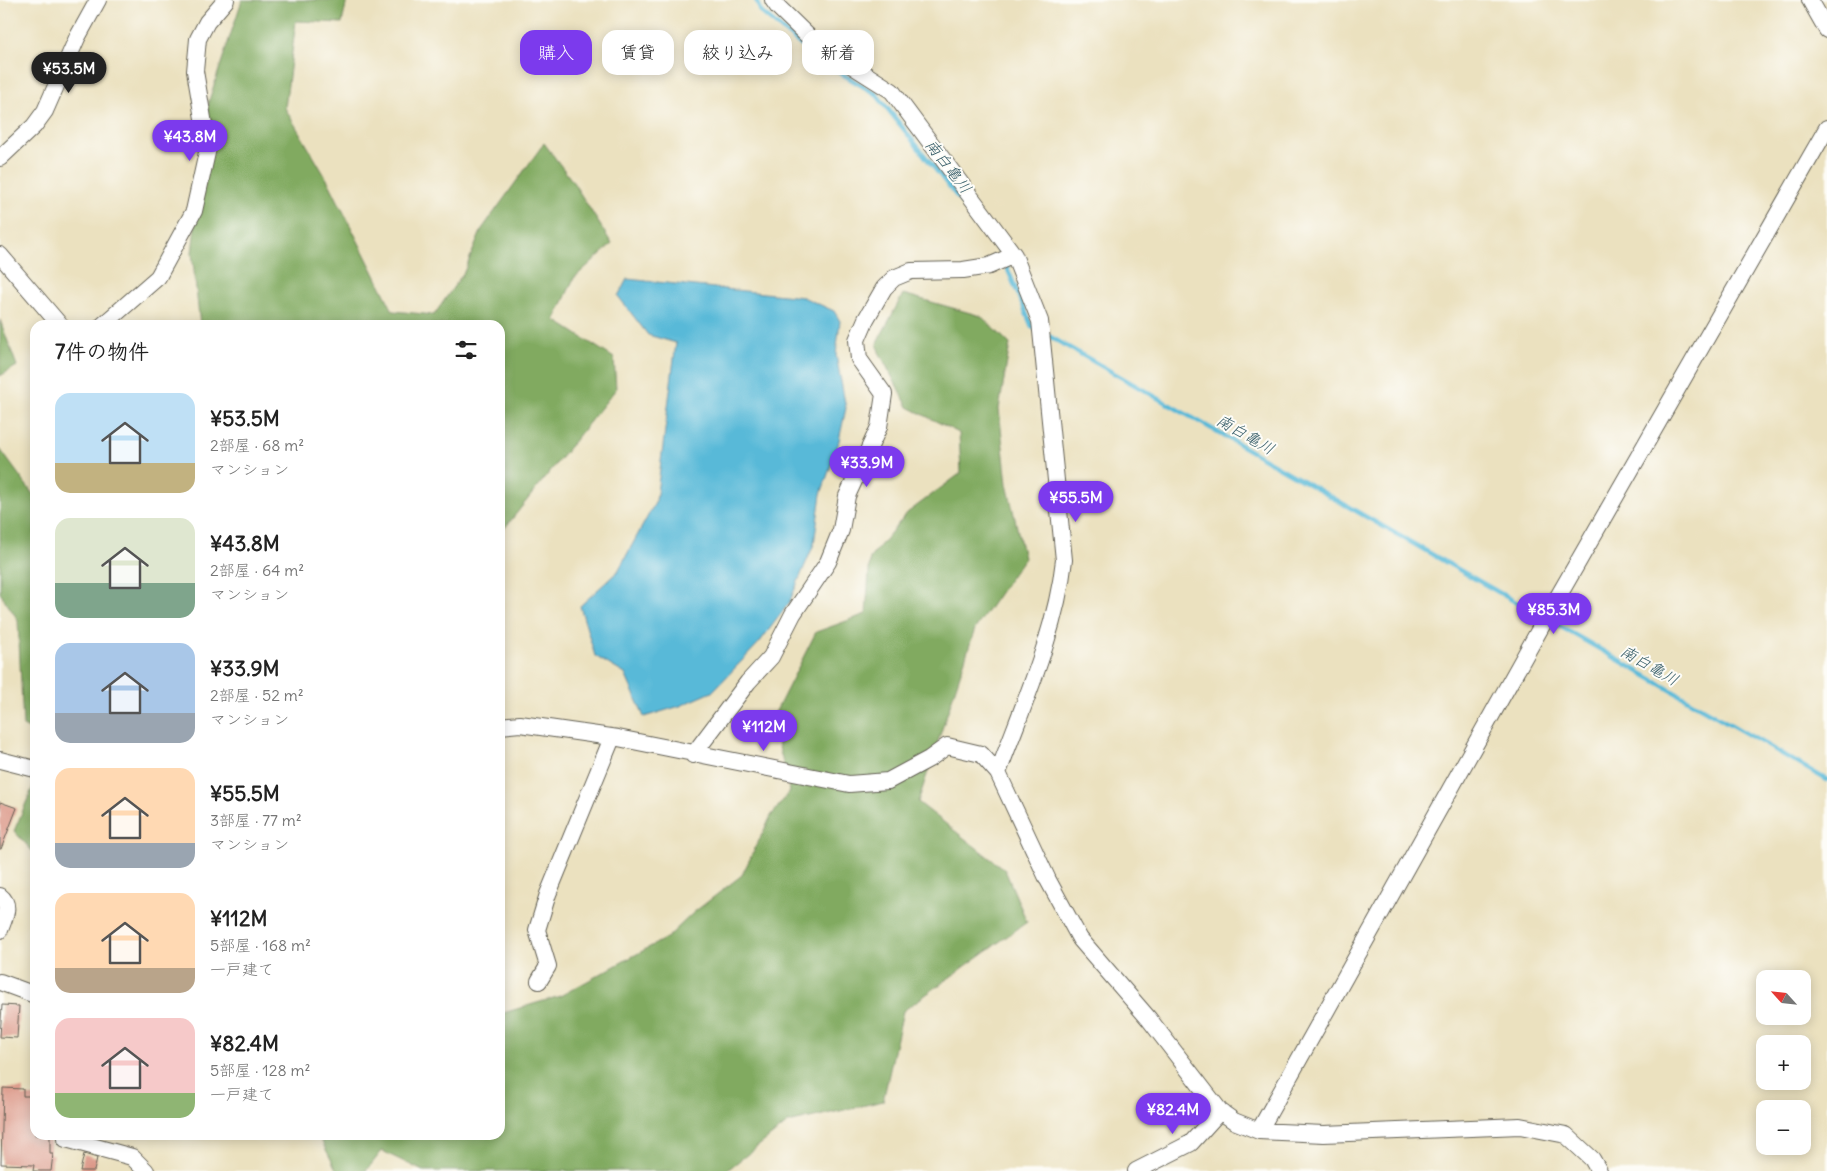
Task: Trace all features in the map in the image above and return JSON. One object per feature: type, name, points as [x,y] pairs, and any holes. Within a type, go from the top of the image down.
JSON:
[{"type":"street","points":[[0,158],[34,126],[45,111],[77,38],[98,0]]},
{"type":"street","points":[[109,320],[158,277],[194,211],[208,148],[195,71],[198,39],[207,22],[226,0]]},
{"type":"street","points":[[773,0],[813,42],[892,91],[1007,259],[1040,320],[1064,560],[1062,582],[1042,650],[998,774]]},
{"type":"street","points":[[1810,0],[1827,30]]},
{"type":"street","points":[[1259,1131],[1550,609],[1827,128]]},
{"type":"street","points":[[0,255],[56,320]]},
{"type":"street","points":[[693,755],[748,682],[771,657],[793,614],[828,562],[841,530],[847,496],[879,427],[884,394],[859,359],[858,340],[866,319],[884,288],[894,278],[911,271],[962,270],[989,266],[1007,259]]},
{"type":"street","points":[[505,726],[520,724],[612,738],[849,784],[888,781],[929,759],[947,746],[981,754],[998,774],[1048,880],[1080,940],[1149,1019],[1220,1112],[1234,1121],[1259,1131],[1324,1134],[1520,1126],[1566,1135],[1592,1159],[1599,1171]]},
{"type":"street","points":[[539,981],[548,966],[537,930],[612,738]]},
{"type":"street","points":[[0,760],[30,768]]},
{"type":"street","points":[[0,896],[4,899],[7,909],[0,930]]},
{"type":"street","points":[[0,982],[30,993]]},
{"type":"street","points":[[1136,1171],[1191,1143],[1220,1112]]},
{"type":"street","points":[[70,1140],[132,1157],[146,1171]]},
{"type":"green space","points":[[242,0],[347,0],[342,23],[296,21],[285,108],[328,181],[393,311],[434,315],[464,272],[482,229],[544,143],[573,182],[612,244],[574,278],[555,320],[614,358],[616,389],[505,528],[505,320],[199,320],[192,253],[209,100]]},
{"type":"green space","points":[[903,294],[981,316],[1010,344],[999,409],[1007,484],[1024,558],[975,629],[918,802],[1005,870],[1027,922],[903,1011],[883,1101],[788,1123],[726,1171],[423,1171],[382,1151],[366,1171],[337,1171],[320,1140],[505,1140],[505,1012],[560,996],[668,937],[693,913],[742,875],[771,816],[790,791],[772,719],[816,632],[866,614],[870,558],[907,513],[961,473],[959,433],[908,407],[879,352],[877,343]]},
{"type":"green space","points":[[0,320],[17,366],[0,376]]},
{"type":"green space","points":[[0,449],[30,490],[30,730],[23,726],[18,620],[0,593]]},
{"type":"green space","points":[[30,794],[30,849],[14,831]]},
{"type":"water","points":[[627,279],[803,297],[834,311],[840,321],[836,355],[846,408],[838,445],[821,494],[814,544],[789,603],[759,643],[712,692],[680,706],[644,717],[625,674],[595,656],[580,606],[618,571],[656,501],[676,343],[648,335],[618,296]]},
{"type":"building","points":[[0,802],[17,808],[1,849],[0,849]]},
{"type":"building","points":[[2,1005],[19,1006],[17,1038],[0,1037]]},
{"type":"building","points":[[3,1088],[23,1089],[23,1096],[30,1096],[30,1140],[50,1140],[50,1154],[53,1154],[51,1171],[33,1171],[34,1165],[1,1164]]},
{"type":"building","points":[[84,1154],[97,1158],[94,1171],[80,1171]]},
{"type":"waterway","name":"南白亀川","points":[[756,0],[761,12],[820,61],[876,94],[1000,251],[1032,327],[1038,330]]},
{"type":"waterway","name":"南白亀川","points":[[1047,335],[1542,617]]},
{"type":"waterway","name":"南白亀川","points":[[1549,620],[1827,780]]}]
